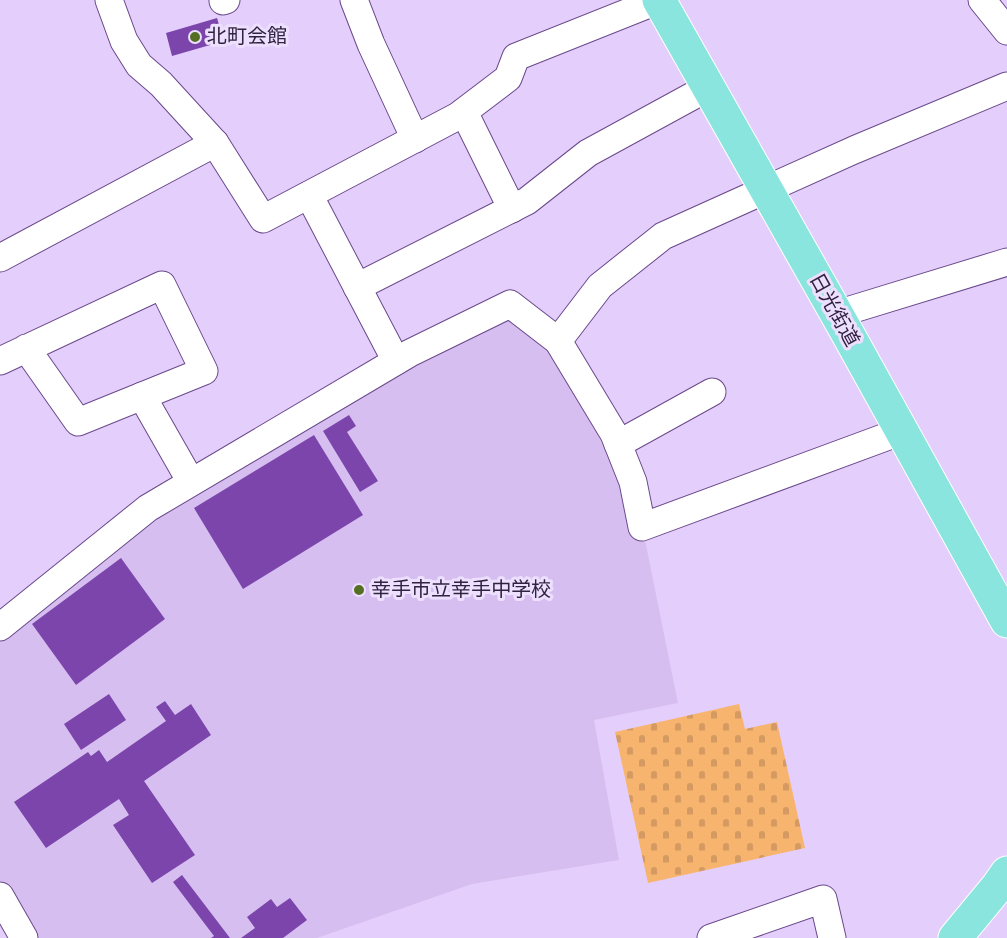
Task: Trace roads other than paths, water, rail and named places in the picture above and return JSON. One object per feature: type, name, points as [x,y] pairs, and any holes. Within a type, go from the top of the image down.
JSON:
[{"type":"main road","name":"日光街道","points":[[659,0],[767,189],[1007,621]]},
{"type":"main road","points":[[955,938],[1004,884]]},
{"type":"street","points":[[109,0],[124,41],[139,65],[161,84],[215,143],[263,219],[464,112],[508,78],[516,57],[659,0]]},
{"type":"street","points":[[354,0],[371,44],[415,139]]},
{"type":"street","points":[[982,0],[1007,31]]},
{"type":"street","points":[[357,287],[527,201],[588,153],[709,87]]},
{"type":"street","points":[[558,340],[600,286],[663,236],[854,150],[1007,87]]},
{"type":"street","points":[[464,112],[512,209]]},
{"type":"street","points":[[0,258],[215,143]]},
{"type":"street","points":[[309,195],[396,361]]},
{"type":"street","points":[[837,314],[1007,262]]},
{"type":"street","points":[[0,361],[26,348],[162,285],[204,371],[78,422],[26,348]]},
{"type":"street","points":[[0,627],[148,508],[396,361],[510,304],[558,340],[614,434],[633,482],[642,527],[902,431]]},
{"type":"street","points":[[618,444],[712,392]]},
{"type":"street","points":[[142,396],[191,482]]},
{"type":"street","points":[[0,896],[24,938]]},
{"type":"street","points":[[711,938],[823,898],[832,938]]},
{"type":"place","name":"北町会館","points":[[195,37]]},
{"type":"place","name":"幸手市立幸手中学校","points":[[359,590]]}]
